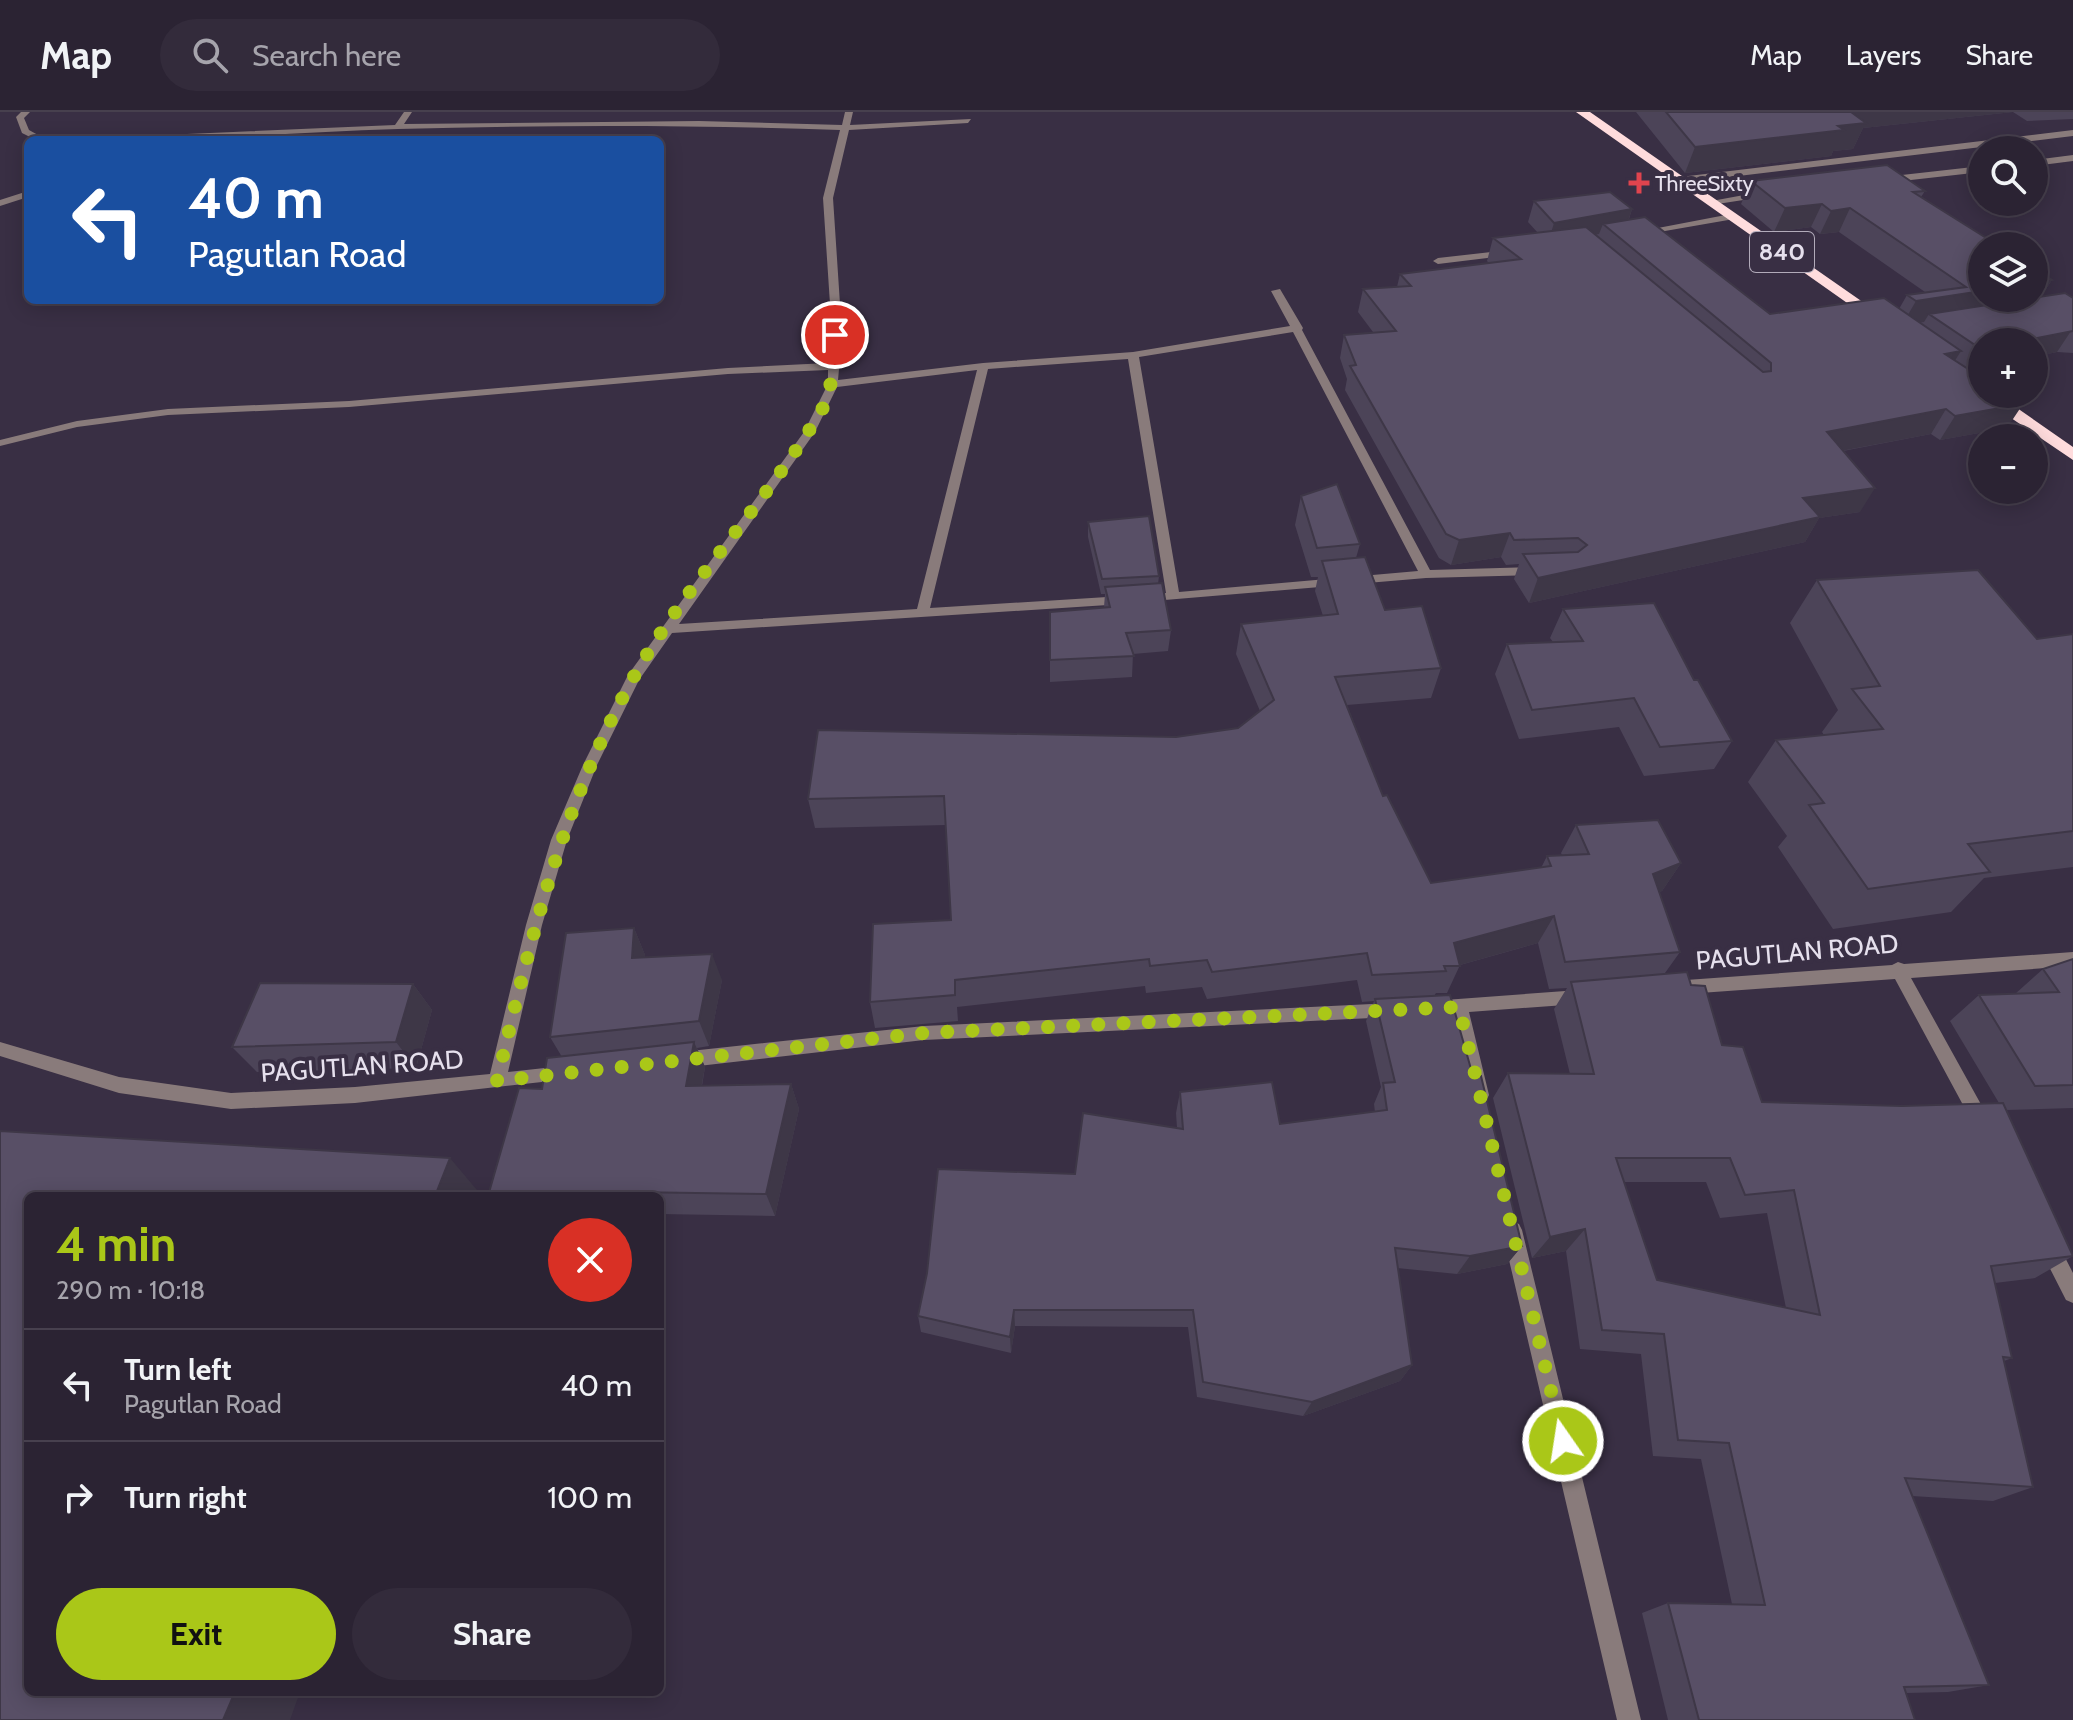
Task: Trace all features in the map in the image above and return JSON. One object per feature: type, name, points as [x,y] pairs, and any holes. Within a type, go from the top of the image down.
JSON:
[{"type":"highway","name":"840","points":[[1582,112],[1897,332]]},
{"type":"highway","points":[[2006,408],[2073,455]]},
{"type":"street","points":[[26,112],[20,117],[25,131],[35,136]]},
{"type":"street","points":[[398,127],[408,112]]},
{"type":"street","points":[[497,1081],[534,925],[559,840],[590,765],[633,678],[809,432],[833,384],[836,366],[828,198],[849,112]]},
{"type":"street","points":[[178,136],[398,127],[699,123],[843,128],[968,121]]},
{"type":"street","points":[[229,136],[252,131]]},
{"type":"street","points":[[1680,180],[2073,133]]},
{"type":"street","points":[[2048,161],[2073,158]]},
{"type":"street","points":[[1875,181],[1968,171]]},
{"type":"street","points":[[1711,202],[1783,192]]},
{"type":"street","points":[[0,203],[24,195]]},
{"type":"street","points":[[1625,235],[1731,217]]},
{"type":"street","points":[[1438,261],[1523,252]]},
{"type":"street","points":[[1276,291],[1426,574]]},
{"type":"street","points":[[833,384],[983,366],[1133,355],[1298,328]]},
{"type":"street","points":[[1133,355],[1173,597]]},
{"type":"street","points":[[0,443],[77,424],[168,412],[349,404],[728,371],[836,366]]},
{"type":"street","points":[[923,612],[983,366]]},
{"type":"street","points":[[666,629],[1173,597],[1426,574],[1552,571]]},
{"type":"street","name":"PAGUTLAN ROAD","points":[[1663,989],[1898,969],[2073,959]]},
{"type":"street","points":[[1898,969],[1994,1145]]},
{"type":"street","points":[[655,1063],[924,1033],[1459,1007],[1600,995]]},
{"type":"street","points":[[1459,1007],[1485,1115]]},
{"type":"street","name":"PAGUTLAN ROAD","points":[[0,1049],[119,1085],[231,1101],[355,1095],[576,1072]]},
{"type":"street","points":[[1507,1208],[1629,1720]]},
{"type":"street","points":[[2038,1226],[2073,1293]]},
{"type":"building","points":[[1666,112],[1851,112],[1866,123],[1838,126],[1844,130],[1695,147]]},
{"type":"building","points":[[1887,165],[1925,191],[1913,192],[1977,232],[1968,232],[1968,293],[1916,301],[1907,295],[1966,287],[1850,208],[1831,211],[1822,204],[1785,208],[1751,181]]},
{"type":"building","points":[[1610,192],[1632,209],[1554,223],[1534,201]]},
{"type":"building","points":[[1645,217],[1770,314],[1884,298],[1961,351],[1945,354],[1968,369],[1968,408],[2000,408],[1955,416],[1946,409],[1827,432],[1875,488],[1803,498],[1820,517],[1538,578],[1523,554],[1578,552],[1587,545],[1578,538],[1514,540],[1510,533],[1459,540],[1446,534],[1350,366],[1356,365],[1344,335],[1396,331],[1363,289],[1411,286],[1400,274],[1521,259],[1493,238],[1586,227],[1763,372],[1771,371],[1771,363],[1603,224]]},
{"type":"building","points":[[2065,293],[2073,298],[2073,331],[2048,336],[2048,328],[1968,328],[1968,340],[1929,314],[1968,308],[1968,312],[2048,312],[2048,296]]},
{"type":"building","points":[[1337,484],[1360,544],[1317,548],[1301,496]]},
{"type":"building","points":[[1149,516],[1159,576],[1102,579],[1088,522]]},
{"type":"building","points":[[1365,557],[1385,610],[1422,606],[1441,668],[1335,677],[1383,796],[1387,795],[1431,883],[1551,866],[1547,856],[1589,854],[1576,825],[1658,820],[1681,863],[1653,874],[1680,952],[1565,962],[1554,916],[1454,943],[1460,966],[1444,966],[1446,971],[1372,975],[1367,953],[1212,972],[1207,960],[1150,966],[1149,959],[955,980],[955,995],[870,1002],[873,924],[951,920],[944,796],[808,799],[818,730],[1176,737],[1238,728],[1274,700],[1241,624],[1338,614],[1322,561]]},
{"type":"building","points":[[1978,570],[2037,639],[2073,634],[2073,831],[1968,844],[1990,872],[1868,889],[1809,805],[1824,803],[1776,740],[1883,729],[1852,689],[1880,686],[1817,580]]},
{"type":"building","points":[[1162,583],[1171,630],[1126,633],[1134,656],[1050,660],[1050,612],[1110,607],[1105,587]]},
{"type":"building","points":[[1654,603],[1694,680],[1698,680],[1732,741],[1660,747],[1634,698],[1532,710],[1507,644],[1583,641],[1563,609]]},
{"type":"building","points":[[634,928],[632,958],[712,954],[699,1021],[550,1037],[566,933]]},
{"type":"building","points":[[2073,959],[2073,1085],[2035,1086],[1979,995],[2059,992],[2043,969]]},
{"type":"building","points":[[1687,972],[1691,985],[1705,986],[1722,1045],[1743,1047],[1762,1102],[1902,1106],[2003,1103],[2073,1256],[1991,1266],[2012,1358],[2003,1357],[2033,1487],[1905,1478],[1989,1685],[1904,1687],[1915,1720],[1699,1720],[1668,1603],[1765,1605],[1729,1443],[1678,1440],[1664,1334],[1602,1330],[1585,1229],[1550,1237],[1508,1073],[1594,1074],[1571,982]],"holes":[[[1616,1158],[1730,1158],[1745,1195],[1794,1190],[1820,1315],[1657,1280]]]},
{"type":"building","points":[[260,983],[413,984],[396,1042],[232,1047]]},
{"type":"building","points":[[1450,995],[1473,1076],[1481,1076],[1522,1246],[1470,1256],[1395,1248],[1412,1365],[1312,1402],[1203,1382],[1193,1310],[1014,1310],[1010,1337],[918,1316],[927,1273],[938,1169],[1075,1174],[1083,1113],[1183,1129],[1180,1092],[1272,1082],[1280,1124],[1387,1110],[1383,1083],[1395,1082],[1375,999]]},
{"type":"building","points":[[694,1042],[686,1086],[791,1084],[766,1194],[489,1192],[519,1088],[542,1089],[547,1058]]},
{"type":"building","points":[[0,1131],[450,1158],[437,1192],[24,1192],[24,1696],[233,1696],[223,1720],[0,1720]]},
{"type":"place","name":"ThreeSixty","points":[[1639,183]]},
{"type":"route","points":[[835,335],[836,366],[824,406],[809,432],[633,678],[590,765],[559,840],[534,925],[497,1081],[924,1033],[1459,1007],[1563,1441]]}]
